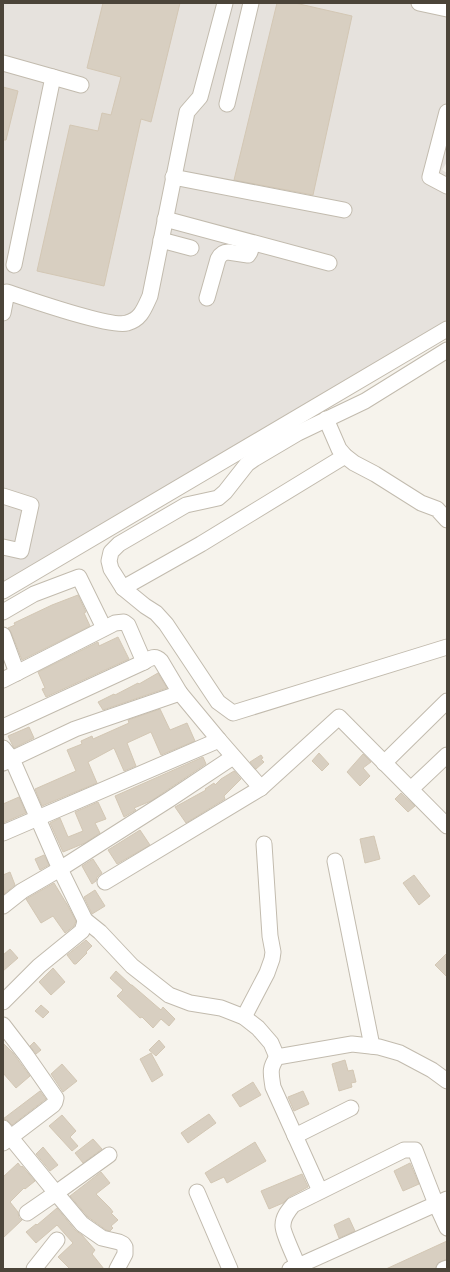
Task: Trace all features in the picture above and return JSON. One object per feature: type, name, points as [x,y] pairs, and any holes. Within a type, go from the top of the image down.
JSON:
[{"type":"street","points":[[3,312],[5,292],[105,322],[126,324],[141,316],[150,296],[187,112],[200,97],[225,3]]},
{"type":"street","points":[[228,104],[251,3]]},
{"type":"street","points":[[419,3],[447,10]]},
{"type":"street","points":[[3,63],[81,85]]},
{"type":"street","points":[[14,265],[53,77]]},
{"type":"street","points":[[447,112],[430,178],[447,186]]},
{"type":"street","points":[[173,177],[344,210]]},
{"type":"street","points":[[165,219],[329,263]]},
{"type":"street","points":[[161,240],[191,248]]},
{"type":"street","points":[[207,298],[220,255],[224,252],[228,252],[248,255],[253,243]]},
{"type":"street","points":[[3,591],[447,329]]},
{"type":"street","points":[[447,350],[365,401],[298,433],[247,464],[218,498],[186,505],[119,544],[111,552],[109,561],[111,569],[123,588],[156,613],[166,624],[218,702],[233,713],[447,647]]},
{"type":"street","points":[[326,420],[339,449],[354,463],[375,474],[421,503],[444,510]]},
{"type":"street","points":[[123,588],[208,540],[345,456]]},
{"type":"street","points":[[3,496],[31,505],[20,551],[3,547]]},
{"type":"street","points":[[3,612],[34,594],[79,577],[104,628]]},
{"type":"street","points":[[3,680],[104,628],[119,622],[124,622],[128,625],[144,662]]},
{"type":"street","points":[[3,635],[17,673]]},
{"type":"street","points":[[3,727],[152,657],[158,658],[180,692],[233,757],[261,788]]},
{"type":"street","points":[[180,692],[6,757],[37,818],[84,920],[100,932],[132,966],[169,995],[190,1003],[221,1008],[244,1017],[258,1028],[271,1043],[277,1057]]},
{"type":"street","points":[[384,763],[447,701]]},
{"type":"street","points":[[105,882],[261,788],[339,717],[446,825]]},
{"type":"street","points":[[3,833],[219,740]]},
{"type":"street","points":[[411,790],[447,755]]},
{"type":"street","points":[[3,906],[22,890],[60,869],[170,800],[233,757]]},
{"type":"street","points":[[244,1017],[267,973],[273,952],[270,936],[264,844]]},
{"type":"street","points":[[335,861],[372,1046]]},
{"type":"street","points":[[5,996],[82,931],[84,920]]},
{"type":"street","points":[[3,1026],[56,1098],[53,1105],[6,1136],[82,1224],[102,1238],[123,1244],[125,1247],[125,1254],[117,1269]]},
{"type":"street","points":[[320,1191],[274,1087],[270,1071],[272,1064],[277,1057],[352,1044],[372,1046],[400,1053],[432,1070],[447,1081]]},
{"type":"street","points":[[295,1136],[351,1108]]},
{"type":"street","points":[[442,1202],[296,1268],[282,1225],[286,1214],[293,1205],[404,1150],[410,1149],[415,1150],[442,1202],[447,1228]]},
{"type":"street","points":[[27,1213],[109,1155]]},
{"type":"street","points":[[197,1192],[230,1269]]},
{"type":"street","points":[[39,1267],[57,1240]]},
{"type":"shaded area","points":[[3,3],[447,3],[447,162],[442,170],[447,173],[447,336],[3,598]]},
{"type":"building","points":[[103,3],[180,3],[151,122],[141,119],[104,286],[37,271],[70,125],[98,131],[102,113],[111,115],[121,77],[87,68]]},
{"type":"building","points":[[277,3],[295,3],[352,16],[313,195],[234,180]]},
{"type":"building","points":[[3,87],[18,91],[6,140],[3,140]]},
{"type":"building","points":[[78,595],[86,612],[84,613],[90,626],[22,660],[8,628],[15,625],[14,623],[52,605]]},
{"type":"building","points":[[118,637],[129,659],[46,697],[42,689],[45,688],[38,672],[98,642],[99,646]]},
{"type":"building","points":[[158,673],[167,688],[103,710],[98,702],[138,683],[139,684]]},
{"type":"building","points":[[160,709],[170,730],[187,723],[195,741],[161,755],[151,732],[127,743],[136,766],[124,771],[114,748],[88,762],[97,783],[42,806],[35,789],[76,771],[67,750],[82,744],[81,741],[92,736],[93,739],[129,723],[128,720]]},
{"type":"building","points":[[29,727],[34,738],[14,748],[8,736]]},
{"type":"building","points":[[319,753],[329,764],[322,771],[312,761]]},
{"type":"building","points":[[363,754],[371,762],[363,768],[370,776],[360,786],[347,772]]},
{"type":"building","points":[[261,755],[263,758],[261,759],[264,762],[256,769],[250,762]]},
{"type":"building","points":[[203,757],[206,764],[151,801],[134,808],[136,810],[124,817],[115,796]]},
{"type":"building","points":[[234,771],[241,779],[224,796],[225,799],[186,823],[175,807],[206,790],[205,789],[214,783],[215,785],[221,779]]},
{"type":"building","points":[[401,793],[415,806],[408,812],[395,799]]},
{"type":"building","points":[[19,797],[26,813],[3,823],[3,804]]},
{"type":"building","points":[[98,802],[106,819],[95,823],[100,833],[85,843],[63,852],[50,823],[60,818],[68,837],[83,831],[75,812]]},
{"type":"building","points":[[140,830],[150,845],[117,864],[108,850]]},
{"type":"building","points":[[374,836],[380,859],[365,863],[360,839]]},
{"type":"building","points":[[44,855],[49,865],[40,870],[35,859]]},
{"type":"building","points":[[93,859],[102,873],[92,884],[82,866]]},
{"type":"building","points":[[10,872],[15,885],[4,894],[3,875]]},
{"type":"building","points":[[414,875],[430,896],[419,905],[403,883]]},
{"type":"building","points":[[54,883],[76,921],[74,926],[65,933],[53,916],[41,923],[26,899]]},
{"type":"building","points":[[95,890],[105,906],[92,914],[84,897]]},
{"type":"building","points":[[86,940],[92,946],[76,964],[74,964],[67,955]]},
{"type":"building","points":[[10,949],[18,958],[3,971],[3,955]]},
{"type":"building","points":[[447,953],[447,977],[435,965]]},
{"type":"building","points":[[53,968],[65,982],[51,995],[39,982]]},
{"type":"building","points":[[116,971],[161,1010],[163,1007],[175,1019],[169,1026],[161,1019],[153,1028],[117,996],[123,990],[110,978]]},
{"type":"building","points":[[41,1005],[49,1012],[43,1018],[35,1011]]},
{"type":"building","points":[[159,1040],[165,1047],[156,1056],[149,1050]]},
{"type":"building","points":[[34,1042],[41,1050],[36,1054],[30,1046]]},
{"type":"building","points":[[3,1043],[13,1053],[30,1076],[16,1088],[3,1073]]},
{"type":"building","points":[[151,1053],[163,1075],[152,1082],[140,1059]]},
{"type":"building","points":[[345,1060],[348,1071],[353,1070],[356,1082],[351,1083],[352,1087],[339,1091],[332,1064]]},
{"type":"building","points":[[62,1064],[77,1081],[63,1092],[51,1074]]},
{"type":"building","points":[[253,1082],[261,1095],[240,1107],[232,1095]]},
{"type":"building","points":[[40,1091],[46,1099],[12,1125],[7,1120],[3,1119]]},
{"type":"building","points":[[303,1091],[309,1104],[294,1111],[288,1097]]},
{"type":"building","points":[[209,1114],[216,1123],[188,1143],[181,1133]]},
{"type":"building","points":[[62,1115],[76,1131],[70,1137],[78,1146],[72,1151],[49,1126]]},
{"type":"building","points":[[93,1139],[102,1149],[83,1163],[75,1153]]},
{"type":"building","points":[[255,1142],[266,1161],[227,1183],[224,1177],[211,1183],[205,1173]]},
{"type":"building","points":[[43,1147],[58,1165],[50,1171],[36,1154]]},
{"type":"building","points":[[18,1163],[35,1181],[25,1189],[24,1188],[10,1202],[18,1212],[19,1218],[22,1220],[3,1238],[3,1177]]},
{"type":"building","points":[[410,1163],[419,1184],[403,1191],[394,1171]]},
{"type":"building","points":[[101,1172],[110,1183],[96,1194],[110,1208],[113,1212],[111,1213],[118,1220],[111,1226],[113,1228],[110,1231],[106,1230],[88,1217],[70,1196]]},
{"type":"building","points":[[302,1174],[308,1187],[289,1197],[283,1203],[269,1209],[261,1191]]},
{"type":"building","points":[[57,1208],[75,1230],[82,1235],[95,1250],[92,1254],[104,1269],[70,1269],[58,1257],[73,1243],[57,1225],[36,1243],[26,1232]]},
{"type":"building","points":[[349,1218],[355,1231],[339,1238],[334,1225]]},
{"type":"building","points":[[447,1241],[447,1259],[438,1263],[435,1269],[386,1269]]}]
